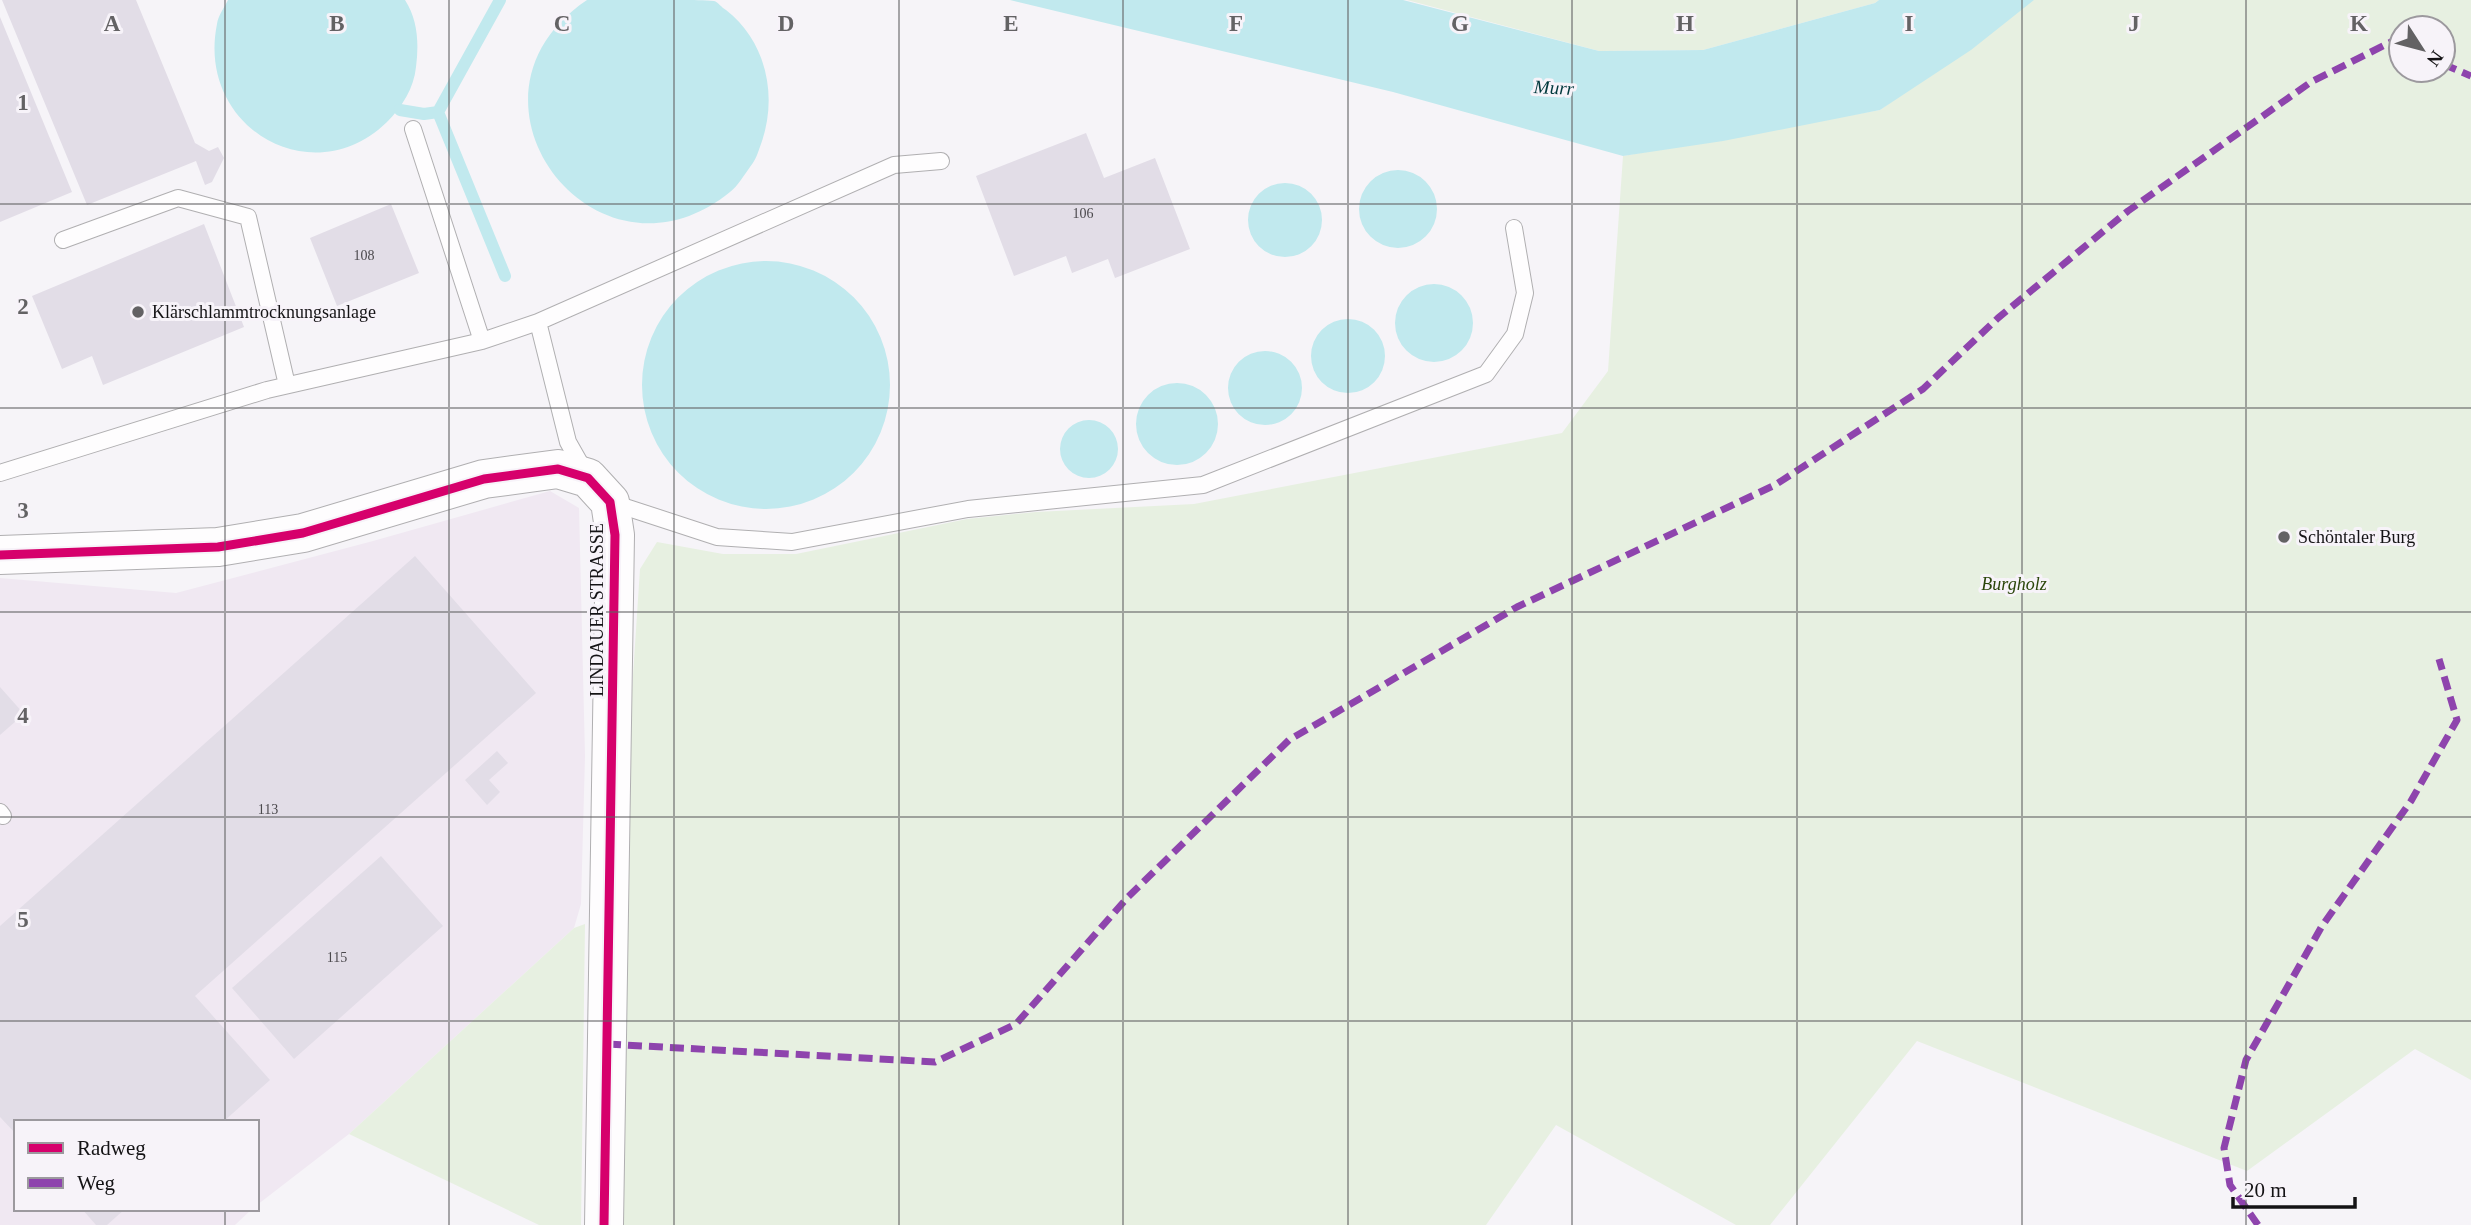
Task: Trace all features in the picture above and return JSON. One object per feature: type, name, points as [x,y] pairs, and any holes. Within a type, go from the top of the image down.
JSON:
[{"type":"street","points":[[0,555],[218,547],[303,533],[484,479],[558,468],[599,490]]},
{"type":"street","name":"LINDAUER STRASSE","points":[[599,490],[615,535],[604,1225]]},
{"type":"lane","points":[[413,129],[482,341]]},
{"type":"lane","points":[[0,473],[287,385],[482,341],[538,322],[894,165],[941,161]]},
{"type":"lane","points":[[63,240],[178,198],[248,217],[287,385]]},
{"type":"lane","points":[[538,322],[568,442],[599,490],[717,537],[792,542],[968,509],[1203,485],[1486,374],[1516,334],[1525,293],[1514,228]]},
{"type":"shaded area","points":[[550,491],[579,508],[585,756],[581,904],[574,928],[349,1134],[259,1203],[259,1120],[14,1120],[14,1211],[250,1211],[235,1225],[0,1225],[0,578],[176,593]]},
{"type":"green space","points":[[1407,0],[1879,0],[1703,50],[1599,51]]},
{"type":"green space","name":"Burgholz","points":[[2033,0],[2471,0],[2471,1080],[2415,1049],[2247,1171],[1917,1041],[1770,1225],[1736,1225],[1556,1125],[1486,1225],[618,1225],[626,782],[640,569],[657,542],[723,554],[796,554],[967,519],[1036,512],[1194,504],[1562,433],[1608,371],[1623,156],[1880,110]]},
{"type":"green space","points":[[585,924],[581,1225],[539,1225],[349,1134],[574,928]]},
{"type":"water","points":[[228,0],[405,0],[413,16],[417,41],[415,75],[406,97],[387,122],[357,143],[326,152],[295,150],[266,139],[242,120],[224,93],[215,61],[218,21]]},
{"type":"water","points":[[587,0],[714,1],[740,23],[760,54],[768,89],[768,108],[766,126],[754,162],[730,192],[679,219],[631,222],[587,205],[554,174],[533,133],[529,87],[546,41]]},
{"type":"water","name":"Murr","points":[[1010,0],[1403,0],[1599,51],[1703,50],[1879,0],[2034,0],[1971,50],[1880,110],[1723,141],[1623,156],[1393,92]]},
{"type":"water","points":[[1398,170],[1413,173],[1425,182],[1434,194],[1437,209],[1434,224],[1425,236],[1413,245],[1398,248],[1383,245],[1371,236],[1362,224],[1359,209],[1362,194],[1371,182],[1383,173]]},
{"type":"water","points":[[1285,183],[1306,189],[1316,199],[1322,220],[1316,241],[1306,251],[1285,257],[1264,251],[1254,241],[1248,220],[1254,199],[1264,189]]},
{"type":"water","points":[[766,261],[802,267],[824,276],[844,289],[862,307],[875,327],[884,349],[890,385],[884,421],[875,443],[862,463],[844,481],[824,494],[802,503],[766,509],[730,503],[708,494],[688,481],[670,463],[657,443],[648,421],[642,385],[648,349],[657,327],[670,307],[688,289],[708,276],[730,267]]},
{"type":"water","points":[[1434,284],[1449,287],[1462,295],[1470,308],[1473,323],[1470,338],[1462,351],[1449,359],[1434,362],[1419,359],[1406,351],[1398,338],[1395,323],[1398,308],[1406,295],[1419,287]]},
{"type":"water","points":[[1341,319],[1355,319],[1369,325],[1379,335],[1385,356],[1379,377],[1369,387],[1355,393],[1341,393],[1327,387],[1317,377],[1311,363],[1311,349],[1317,335],[1327,325]]},
{"type":"water","points":[[1265,351],[1286,357],[1296,367],[1302,388],[1296,409],[1286,419],[1265,425],[1244,419],[1234,409],[1228,388],[1234,367],[1244,357]]},
{"type":"water","points":[[1177,383],[1193,386],[1206,395],[1215,408],[1218,424],[1215,440],[1206,453],[1193,462],[1177,465],[1161,462],[1148,453],[1139,440],[1136,424],[1139,408],[1148,395],[1161,386]]},
{"type":"water","points":[[1089,420],[1100,422],[1113,433],[1118,449],[1116,460],[1105,473],[1089,478],[1078,476],[1065,465],[1060,449],[1062,438],[1073,425]]},
{"type":"building","points":[[2,0],[136,0],[195,143],[209,151],[218,147],[224,158],[212,182],[205,185],[196,161],[87,205]]},
{"type":"building","points":[[0,17],[72,192],[0,222]]},
{"type":"building","points":[[1086,133],[1104,178],[1155,158],[1190,249],[1115,278],[1108,259],[1072,273],[1066,256],[1014,276],[976,176]]},
{"type":"building","points":[[391,204],[419,273],[337,306],[310,238]]},
{"type":"building","name":"Klärschlammtrocknungsanlage","points":[[204,224],[244,327],[103,385],[92,356],[62,369],[32,296]]},
{"type":"building","points":[[415,556],[536,693],[195,996],[270,1080],[225,1120],[14,1120],[14,1132],[0,1117],[0,926]]},
{"type":"building","points":[[0,687],[24,714],[0,735]]},
{"type":"building","points":[[497,751],[508,763],[489,780],[500,792],[487,805],[465,780]]},
{"type":"building","points":[[381,856],[443,926],[294,1059],[232,988]]},
{"type":"building","points":[[84,1211],[123,1211],[107,1225],[96,1225]]},
{"type":"waterway","points":[[400,110],[424,114],[438,112],[500,0]]},
{"type":"waterway","points":[[438,112],[505,276]]},
{"type":"marked path","points":[[607,1044],[935,1062],[1016,1024],[1128,897],[1289,740],[1517,607],[1775,485],[1923,389],[1998,318],[2128,211],[2311,82],[2387,44]]},
{"type":"marked path","points":[[2457,70],[2471,76]]},
{"type":"marked path","points":[[2258,1225],[2230,1185],[2224,1148],[2246,1060],[2322,926],[2411,801],[2457,720],[2439,659]]},
{"type":"cycle path","points":[[0,555],[218,547],[303,533],[484,479],[558,469],[588,478],[610,502],[615,535],[604,1225]]},
{"type":"place","name":"Klärschlammtrocknungsanlage","points":[[138,312]]},
{"type":"place","name":"Schöntaler Burg","points":[[2284,537]]}]
